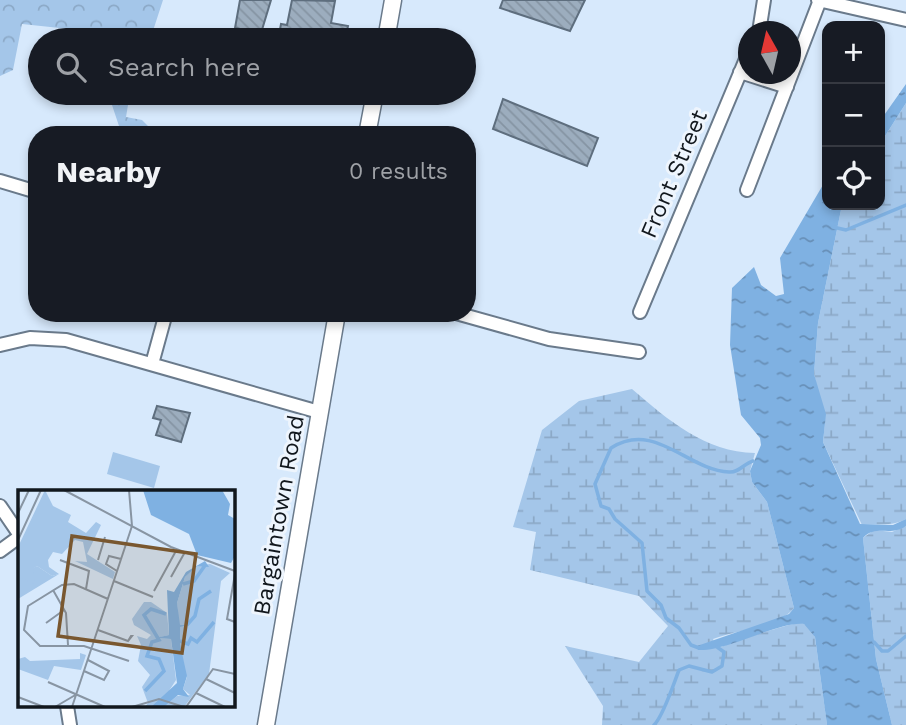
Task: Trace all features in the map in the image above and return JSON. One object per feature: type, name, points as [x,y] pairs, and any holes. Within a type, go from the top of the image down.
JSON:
[{"type":"main road","points":[[388,28],[393,0]]},
{"type":"main road","points":[[369,126],[373,105]]},
{"type":"main road","name":"Bargaintown Road","points":[[266,725],[335,322]]},
{"type":"street","points":[[761,21],[764,0]]},
{"type":"street","points":[[747,190],[819,0],[906,20]]},
{"type":"street","name":"Front Street","points":[[640,312],[738,77]]},
{"type":"street","points":[[775,84],[787,88]]},
{"type":"street","points":[[0,181],[28,189]]},
{"type":"street","points":[[476,319],[549,339],[639,352]]},
{"type":"street","points":[[152,364],[164,322]]},
{"type":"street","points":[[0,345],[30,338],[66,340],[319,412]]},
{"type":"street","points":[[0,506],[18,534]]},
{"type":"street","points":[[0,551],[18,537]]},
{"type":"green space","points":[[0,0],[163,0],[154,28],[60,28],[22,24],[13,70],[0,76]]},
{"type":"green space","points":[[906,103],[906,519],[890,524],[862,525],[823,442],[825,422],[814,374],[818,323],[841,210],[885,210],[885,136]]},
{"type":"green space","points":[[112,105],[128,105],[126,117],[142,120],[148,126],[119,126]]},
{"type":"green space","points":[[632,389],[688,432],[720,447],[755,453],[750,471],[752,482],[767,502],[794,608],[768,624],[713,639],[717,649],[793,624],[802,623],[807,626],[815,637],[827,725],[602,725],[603,706],[565,646],[639,662],[668,626],[639,596],[530,570],[536,532],[513,527],[542,430],[579,401]]},
{"type":"green space","points":[[113,452],[160,466],[154,488],[107,474]]},
{"type":"green space","points":[[906,526],[906,725],[892,725],[876,659],[863,538],[874,530],[892,532]]},
{"type":"water","points":[[906,84],[906,103],[885,136],[885,114]]},
{"type":"water","points":[[822,187],[822,210],[841,210],[818,323],[814,374],[826,414],[823,442],[860,524],[893,525],[906,519],[906,526],[900,529],[873,532],[863,538],[876,659],[892,725],[827,725],[815,637],[804,624],[781,627],[710,649],[698,650],[697,646],[789,614],[794,608],[767,502],[752,482],[750,471],[761,445],[760,438],[741,415],[730,345],[732,288],[754,267],[761,285],[776,296],[784,294],[780,258]]},
{"type":"building","points":[[240,0],[271,0],[263,28],[235,28]]},
{"type":"building","points":[[292,0],[335,1],[331,23],[348,26],[280,28],[281,24],[287,25]]},
{"type":"building","points":[[503,0],[585,0],[570,31],[500,8]]},
{"type":"building","points":[[503,99],[598,138],[587,166],[493,129]]},
{"type":"building","points":[[157,406],[190,413],[181,442],[156,435],[161,420],[153,418]]},
{"type":"waterway","points":[[833,227],[846,230],[906,205]]},
{"type":"waterway","points":[[699,648],[691,645],[679,628],[666,618],[661,605],[647,591],[642,543],[615,519],[609,509],[601,506],[595,484],[611,448],[627,441],[657,443],[699,463],[729,472],[753,461]]},
{"type":"waterway","points":[[874,642],[882,651],[888,651],[906,636]]},
{"type":"waterway","points":[[654,725],[665,708],[679,670],[689,666],[712,672],[722,666],[724,652],[717,647]]}]
